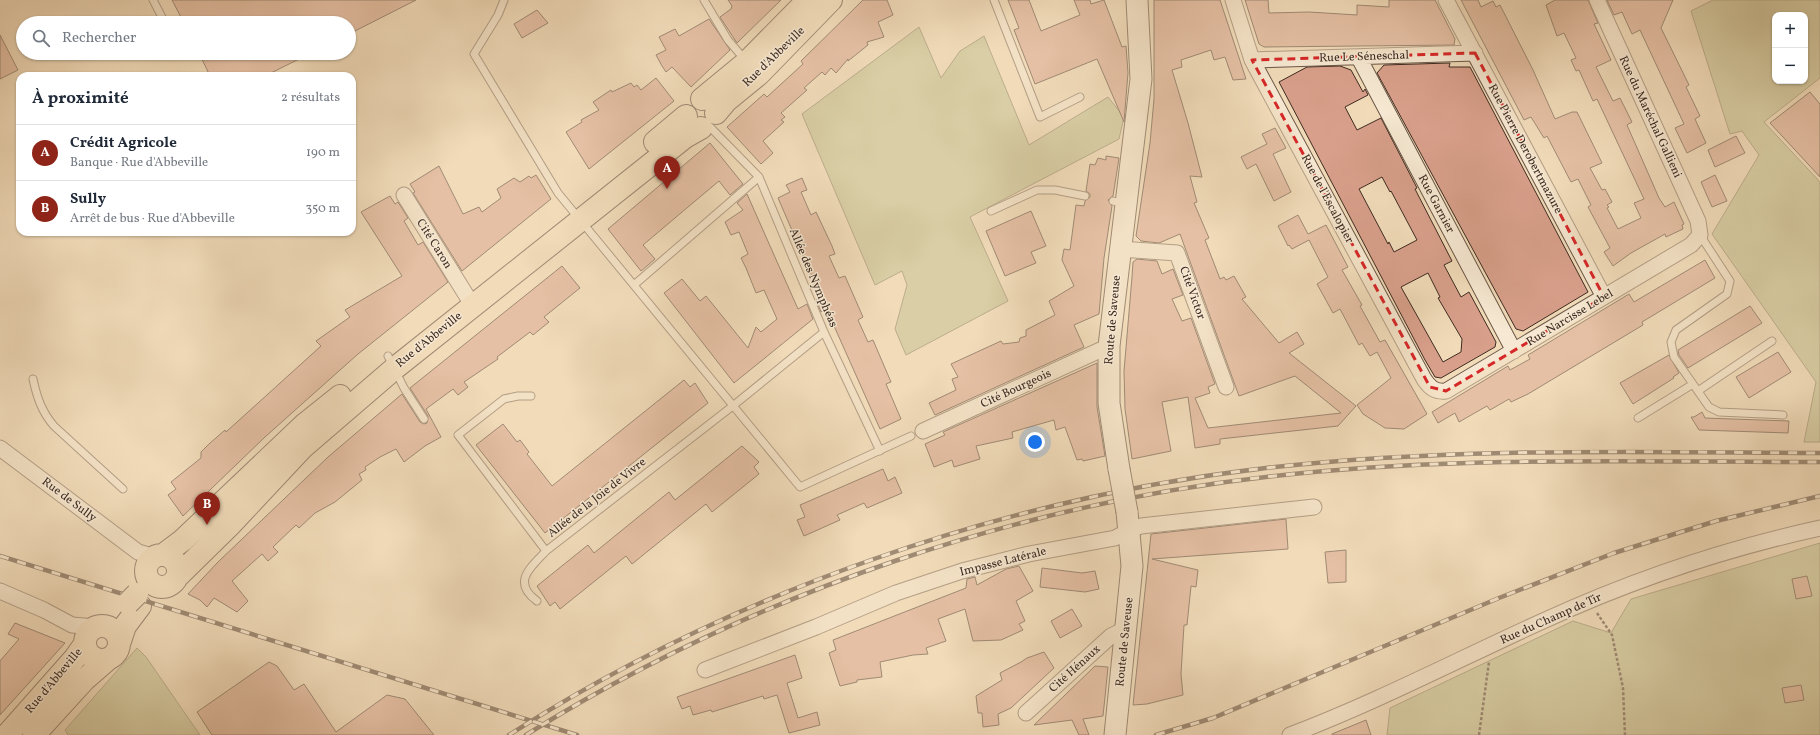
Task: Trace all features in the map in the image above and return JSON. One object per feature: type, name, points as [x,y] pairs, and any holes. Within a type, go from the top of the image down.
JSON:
[{"type":"main road","name":"Route de Saveuse","points":[[1116,726],[1132,566],[1128,520],[1109,403],[1109,346],[1120,249],[1119,203],[1141,79],[1137,0]]},
{"type":"main road","name":"Rue d'Abbeville","points":[[7,735],[75,658],[94,640],[151,578],[229,526],[302,448],[391,362],[572,217],[685,137],[703,115],[726,101],[750,70],[815,4]]},
{"type":"main road","name":"Rue d'Abbeville","points":[[34,735],[84,680],[94,640]]},
{"type":"street","name":"Rue de l'Escalopier","points":[[1233,0],[1252,60],[1424,379],[1430,387],[1435,390]]},
{"type":"street","name":"Rue Pierre Derobertmazure","points":[[1446,0],[1604,297]]},
{"type":"street","name":"Rue du Maréchal Gallieni","points":[[1597,0],[1698,221],[1700,235]]},
{"type":"street","name":"Rue Le Séneschal","points":[[1252,60],[1359,58],[1475,53]]},
{"type":"street","name":"Rue Garnier","points":[[1359,58],[1514,351]]},
{"type":"street","name":"Cité Caron","points":[[404,195],[469,299]]},
{"type":"street","name":"Rue Narcisse Lebel","points":[[1435,390],[1446,391],[1691,245],[1700,235]]},
{"type":"street","name":"Cité Victor","points":[[1120,249],[1177,253],[1226,386]]},
{"type":"street","name":"Cité Bourgeois","points":[[917,434],[1109,346]]},
{"type":"street","name":"Rue de Sully","points":[[0,448],[151,578]]},
{"type":"street","name":"Impasse Latérale","points":[[705,670],[927,582],[989,563],[1115,538],[1128,520],[1174,522],[1314,507]]},
{"type":"street","name":"Rue du Champ de Tir","points":[[1290,735],[1370,703],[1589,602],[1709,556],[1820,528]]},
{"type":"street","points":[[0,592],[44,610],[94,640]]},
{"type":"street","name":"Cité Hénaux","points":[[1026,713],[1111,636],[1126,628]]},
{"type":"lane","points":[[153,0],[161,16]]},
{"type":"lane","points":[[504,0],[498,15],[474,54],[572,217],[634,285],[800,487],[917,434]]},
{"type":"lane","points":[[704,0],[728,40],[750,70],[781,39]]},
{"type":"lane","points":[[994,0],[1040,117],[1080,97]]},
{"type":"lane","name":"Allée des Nymphéas","points":[[703,115],[759,177],[824,332],[880,450]]},
{"type":"lane","points":[[634,285],[759,177]]},
{"type":"lane","points":[[991,211],[1037,190],[1055,190],[1085,196]]},
{"type":"lane","points":[[1700,235],[1730,281],[1727,294],[1676,330],[1671,342],[1674,357],[1709,407],[1719,412],[1783,415]]},
{"type":"lane","name":"Allée de la Joie de Vivre","points":[[531,396],[518,396],[504,399],[458,435],[546,551],[734,405],[824,332]]},
{"type":"lane","points":[[1698,392],[1772,341]]},
{"type":"lane","points":[[229,514],[299,441],[391,362],[404,388],[424,419]]},
{"type":"lane","points":[[33,380],[37,398],[44,415],[123,489]]},
{"type":"lane","points":[[1638,418],[1693,384]]},
{"type":"lane","points":[[151,578],[183,561],[194,550]]},
{"type":"lane","points":[[537,601],[529,596],[524,584],[526,571],[546,551]]},
{"type":"lane","points":[[60,687],[94,640]]},
{"type":"lane","points":[[17,735],[54,693]]},
{"type":"path","points":[[1589,602],[1612,635],[1623,688],[1625,735]]},
{"type":"path","points":[[1478,735],[1491,646]]},
{"type":"highlighted area","points":[[1475,53],[1604,297],[1446,391],[1430,387],[1252,60]]},
{"type":"green space","points":[[1713,0],[1820,0],[1820,78],[1764,122],[1820,182],[1820,442],[1804,442],[1816,382],[1712,234],[1759,155],[1742,131],[1730,134],[1691,11]]},
{"type":"green space","points":[[919,27],[941,78],[960,51],[984,36],[1029,145],[1108,97],[1124,117],[1119,139],[970,217],[1008,301],[906,355],[895,329],[907,285],[902,271],[875,285],[802,114]]},
{"type":"green space","points":[[1820,543],[1820,735],[1387,735],[1390,708],[1573,621],[1611,633],[1631,599]]},
{"type":"green space","points":[[137,648],[146,657],[200,735],[68,735],[65,730]]},
{"type":"building","points":[[172,0],[416,0],[356,30],[356,16],[180,16]]},
{"type":"building","points":[[728,0],[781,0],[737,43],[720,17],[731,9],[732,6]]},
{"type":"building","points":[[863,0],[887,0],[893,15],[878,22],[884,37],[867,42],[868,45],[848,61],[848,59],[836,73],[831,68],[825,75],[822,72],[804,88],[807,90],[781,113],[785,117],[781,120],[784,122],[763,141],[773,153],[761,164],[727,127],[764,94],[767,97],[803,64],[801,61]]},
{"type":"building","points":[[1008,0],[1029,0],[1041,31],[1080,15],[1074,0],[1090,0],[1091,4],[1104,0],[1122,47],[1126,46],[1128,73],[1124,122],[1097,59],[1035,84],[1014,30],[1019,28]]},
{"type":"building","points":[[1154,0],[1220,0],[1246,79],[1233,80],[1225,57],[1214,60],[1211,50],[1181,60],[1182,67],[1172,70],[1202,177],[1190,176],[1197,202],[1194,203],[1209,238],[1205,240],[1220,279],[1224,277],[1226,280],[1234,276],[1246,297],[1242,299],[1279,343],[1297,332],[1304,344],[1289,353],[1356,406],[1338,426],[1220,439],[1220,444],[1195,448],[1188,397],[1162,402],[1171,451],[1132,459],[1125,409],[1124,371],[1133,262],[1137,259],[1157,261],[1162,274],[1173,269],[1183,295],[1172,299],[1182,321],[1191,318],[1215,384],[1208,387],[1210,393],[1195,398],[1208,428],[1341,413],[1295,376],[1239,396],[1180,234],[1159,243],[1141,241],[1136,236],[1150,143],[1154,99]]},
{"type":"building","points":[[1245,0],[1268,0],[1269,13],[1309,12],[1357,15],[1357,5],[1389,7],[1389,0],[1435,0],[1455,39],[1454,45],[1264,47],[1259,44]]},
{"type":"building","points":[[1461,0],[1478,0],[1481,7],[1493,1],[1496,7],[1500,5],[1533,70],[1555,119],[1572,112],[1577,112],[1602,163],[1590,168],[1602,190],[1605,189],[1612,202],[1607,205],[1609,207],[1607,208],[1618,229],[1641,218],[1634,203],[1644,199],[1597,99],[1593,101],[1579,70],[1576,71],[1571,60],[1576,58],[1564,33],[1557,36],[1546,5],[1555,0],[1588,0],[1598,23],[1594,24],[1611,60],[1596,67],[1613,101],[1620,98],[1632,122],[1627,125],[1659,198],[1665,207],[1674,202],[1684,224],[1682,225],[1683,229],[1666,237],[1665,234],[1631,253],[1613,266],[1604,252],[1610,248],[1588,207],[1591,205],[1578,179],[1571,182],[1547,136],[1544,138],[1531,117],[1524,120]]},
{"type":"building","points":[[1607,0],[1673,0],[1661,28],[1689,85],[1686,87],[1700,116],[1695,119],[1706,143],[1687,153],[1675,128],[1684,124],[1640,30],[1632,34],[1622,12],[1614,15]]},
{"type":"building","points":[[537,10],[548,23],[522,38],[514,24]]},
{"type":"building","points":[[709,19],[730,50],[691,87],[672,67],[666,72],[662,66],[656,55],[666,50],[659,37],[675,29],[679,36]]},
{"type":"building","points":[[0,35],[18,70],[0,79]]},
{"type":"building","points":[[202,60],[297,60],[273,72],[208,72]]},
{"type":"building","points":[[1450,63],[1449,67],[1470,67],[1588,292],[1523,331],[1516,329],[1377,73],[1384,65]]},
{"type":"building","points":[[1340,66],[1351,70],[1363,92],[1365,89],[1368,95],[1345,107],[1357,130],[1381,118],[1452,261],[1444,265],[1461,297],[1469,292],[1496,342],[1495,347],[1441,378],[1435,377],[1425,360],[1279,82],[1307,67]],"holes":[[[1382,177],[1417,240],[1394,252],[1389,242],[1388,244],[1359,189]],[[1428,273],[1440,297],[1438,298],[1462,339],[1461,352],[1443,362],[1401,287]]]},
{"type":"building","points":[[656,78],[674,101],[589,169],[566,132],[582,122],[581,120],[599,110],[593,102],[611,90],[612,92],[631,83],[634,87],[637,85],[641,90]]},
{"type":"building","points":[[1810,92],[1820,104],[1820,177],[1770,123]]},
{"type":"building","points":[[1275,128],[1286,148],[1273,154],[1291,192],[1274,201],[1256,164],[1247,169],[1241,157],[1267,144],[1262,134]]},
{"type":"building","points":[[1736,136],[1745,153],[1715,167],[1708,150]]},
{"type":"building","points":[[710,143],[743,184],[730,195],[719,181],[643,245],[655,259],[641,271],[608,229]]},
{"type":"building","points":[[1106,156],[1119,158],[1113,196],[1108,200],[1112,206],[1104,258],[1099,314],[1074,325],[1084,347],[935,415],[929,403],[956,390],[952,379],[958,377],[951,364],[1001,341],[1003,344],[1019,342],[1020,338],[1026,336],[1026,330],[1055,315],[1049,301],[1074,286],[1062,260],[1064,249],[1070,250],[1076,205],[1084,206],[1085,201],[1090,197],[1090,194],[1086,191],[1090,164],[1095,165],[1098,158],[1106,160]]},
{"type":"building","points":[[439,166],[463,214],[479,207],[482,212],[501,198],[497,189],[514,178],[520,182],[529,176],[531,178],[536,175],[551,199],[462,271],[413,193],[415,192],[410,184]]},
{"type":"building","points":[[1715,175],[1727,201],[1712,207],[1701,182]]},
{"type":"building","points":[[802,178],[807,190],[801,192],[811,215],[816,212],[835,254],[829,256],[839,278],[845,276],[863,317],[858,320],[868,342],[873,340],[891,382],[886,384],[901,419],[880,429],[826,308],[821,312],[816,300],[821,297],[778,198],[790,192],[786,185]]},
{"type":"building","points":[[747,194],[798,309],[807,304],[813,319],[734,383],[664,293],[682,279],[700,301],[706,296],[748,348],[756,327],[761,332],[777,319],[764,290],[756,293],[741,258],[748,254],[739,232],[731,235],[725,222],[743,210],[737,203]]},
{"type":"building","points":[[390,196],[395,204],[398,202],[408,218],[404,221],[418,245],[423,242],[448,282],[358,354],[265,437],[183,516],[168,495],[176,489],[171,482],[201,458],[201,452],[209,444],[225,430],[226,432],[321,346],[316,341],[350,317],[345,310],[402,276],[361,212]]},
{"type":"building","points":[[1031,211],[1046,246],[1031,252],[1036,263],[1005,276],[986,231]]},
{"type":"building","points":[[1298,215],[1308,234],[1326,225],[1348,267],[1342,270],[1362,305],[1360,306],[1380,342],[1385,340],[1427,414],[1404,429],[1385,428],[1363,414],[1357,405],[1391,378],[1377,352],[1370,356],[1362,343],[1359,345],[1340,309],[1333,313],[1317,284],[1328,277],[1309,240],[1292,249],[1289,245],[1288,246],[1278,226]]},
{"type":"building","points":[[1705,260],[1715,278],[1642,322],[1643,325],[1528,394],[1511,402],[1509,399],[1490,410],[1487,406],[1459,422],[1455,413],[1438,423],[1432,412],[1508,366],[1510,370],[1530,359],[1528,355],[1629,294],[1634,302]]},
{"type":"building","points":[[562,266],[580,288],[544,317],[549,322],[533,335],[530,332],[497,357],[498,359],[464,382],[468,387],[458,395],[453,389],[426,409],[441,437],[425,446],[404,462],[396,449],[380,457],[365,467],[366,470],[359,474],[362,480],[335,502],[315,513],[299,528],[296,525],[273,547],[278,552],[268,561],[262,554],[232,581],[248,601],[237,612],[214,598],[207,607],[200,600],[188,594],[218,562],[328,457],[402,394],[420,422],[424,424],[427,423],[428,416],[410,388]]},
{"type":"building","points":[[1750,306],[1762,323],[1688,368],[1679,355],[1678,350]]},
{"type":"building","points":[[1778,352],[1791,372],[1749,398],[1736,377]]},
{"type":"building","points":[[1669,355],[1679,373],[1673,377],[1674,378],[1633,404],[1620,383]]},
{"type":"building","points":[[1097,363],[1097,407],[1105,456],[1083,461],[1082,459],[1077,460],[1065,427],[1056,430],[1054,420],[1012,432],[1013,438],[976,446],[980,459],[954,467],[952,460],[934,467],[925,444],[945,435],[943,432]]},
{"type":"building","points":[[684,380],[690,387],[695,383],[708,403],[545,533],[476,445],[503,424],[517,442],[520,440],[529,452],[527,454],[552,486]]},
{"type":"building","points":[[1702,412],[1705,418],[1789,421],[1788,433],[1699,430],[1691,417],[1694,417]]},
{"type":"building","points":[[742,446],[759,462],[754,467],[759,474],[712,512],[706,504],[632,564],[626,556],[560,609],[555,602],[550,606],[537,586],[588,545],[594,553],[669,492],[675,500]]},
{"type":"building","points":[[883,469],[888,481],[895,477],[902,493],[867,508],[864,503],[837,515],[840,520],[804,536],[797,520],[805,517],[800,505]]},
{"type":"building","points":[[1286,519],[1288,549],[1152,559],[1198,570],[1196,587],[1191,586],[1187,625],[1184,625],[1181,674],[1183,695],[1147,704],[1133,705],[1151,534]]},
{"type":"building","points":[[1346,550],[1346,582],[1328,583],[1325,552]]},
{"type":"building","points":[[1019,566],[1033,591],[1016,601],[1025,621],[1019,624],[1023,630],[1001,640],[973,641],[965,609],[938,619],[946,641],[926,648],[928,654],[913,655],[880,662],[882,677],[857,680],[857,682],[840,686],[829,653],[836,650],[833,640],[966,588],[967,579],[975,577],[977,585],[1006,569]]},
{"type":"building","points":[[1042,568],[1082,573],[1095,571],[1099,589],[1085,592],[1040,587]]},
{"type":"building","points":[[1807,576],[1812,596],[1796,599],[1792,579]]},
{"type":"building","points":[[1072,609],[1082,626],[1060,638],[1051,621]]},
{"type":"building","points":[[15,623],[65,643],[0,715],[0,661],[19,639],[8,634]]},
{"type":"building","points":[[1044,652],[1054,668],[1011,708],[998,714],[999,725],[983,727],[982,713],[978,713],[976,696],[1002,680],[1000,673],[1027,658]]},
{"type":"building","points":[[795,655],[802,678],[787,683],[798,718],[817,712],[820,725],[789,733],[777,695],[764,699],[763,696],[712,712],[711,710],[693,715],[690,706],[682,709],[677,697]]},
{"type":"building","points":[[269,662],[277,666],[294,690],[304,684],[336,732],[387,695],[405,699],[434,735],[212,735],[197,712]]},
{"type":"building","points":[[1095,666],[1108,667],[1103,716],[1083,719],[1089,735],[1079,735],[1072,720],[1034,725]]},
{"type":"building","points":[[1801,685],[1804,700],[1785,703],[1782,688]]},
{"type":"building","points":[[1366,720],[1371,735],[1332,735],[1332,734]]},
{"type":"railway","points":[[509,735],[595,684],[684,638],[777,596],[872,560],[970,528],[1068,502],[1167,482],[1266,468],[1335,461],[1543,452],[1820,453]]},
{"type":"railway","points":[[526,735],[613,684],[704,638],[798,597],[895,561],[993,531],[1093,506],[1193,487],[1293,474],[1359,468],[1491,462],[1556,461],[1820,462]]},
{"type":"railway","points":[[1156,735],[1213,718],[1499,598],[1614,553],[1716,521],[1820,496]]},
{"type":"railway","points":[[0,556],[577,735]]},
{"type":"place","name":"Crédit Agricole","points":[[667,189]]},
{"type":"place","name":"Sully","points":[[207,525]]}]
